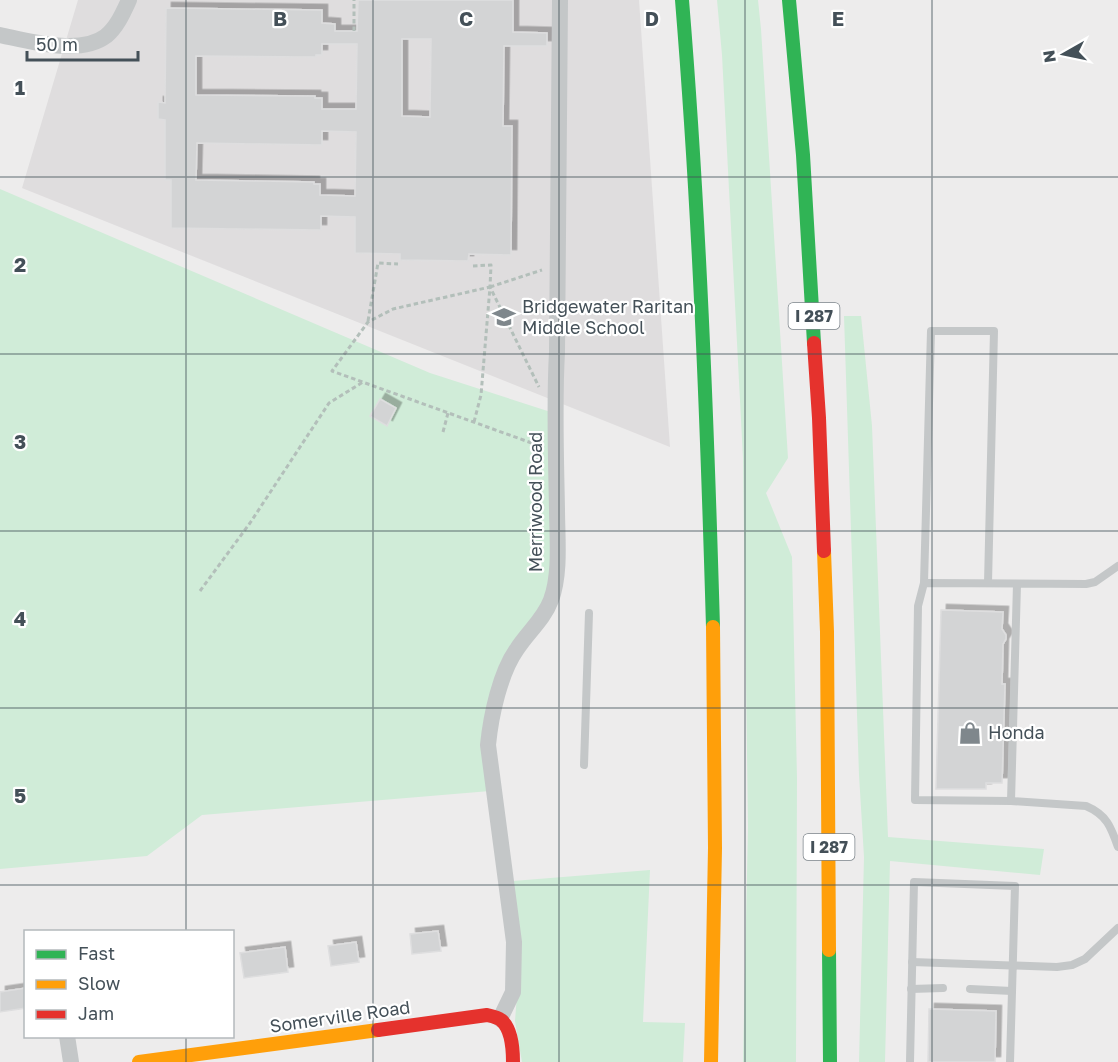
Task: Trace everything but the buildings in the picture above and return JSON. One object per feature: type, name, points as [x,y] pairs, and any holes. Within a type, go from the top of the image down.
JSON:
[{"type":"main road","points":[[682,0],[697,228],[714,646],[715,850],[711,1062]]},
{"type":"main road","name":"I 287","points":[[789,0],[803,155],[819,417],[827,632],[830,1062]]},
{"type":"main road","name":"Somerville Road","points":[[139,1062],[487,1015],[500,1019]]},
{"type":"main road","points":[[500,1019],[508,1031],[513,1062]]},
{"type":"street","points":[[0,35],[48,44],[93,43],[106,36],[116,24],[129,0]]},
{"type":"street","name":"Merriwood Road","points":[[500,1019],[513,992],[514,942],[488,745],[489,736],[499,685],[516,650],[541,619],[551,600],[557,567],[555,389],[560,0]]},
{"type":"street","points":[[67,1038],[71,1062]]},
{"type":"lane","points":[[988,583],[994,331],[931,331],[924,582],[918,606],[915,800],[1011,801],[1086,806],[1096,810],[1104,818],[1112,829],[1118,847]]},
{"type":"lane","points":[[924,582],[1086,584],[1095,582],[1118,566]]},
{"type":"lane","points":[[1011,801],[1017,584]]},
{"type":"lane","points":[[584,765],[589,613]]},
{"type":"lane","points":[[910,1062],[914,882],[1015,886],[1010,1062]]},
{"type":"lane","points":[[912,962],[1057,967],[1072,965],[1085,959],[1118,928]]},
{"type":"lane","points":[[911,989],[944,988]]},
{"type":"lane","points":[[970,989],[1012,991]]},
{"type":"path","points":[[354,0],[354,31]]},
{"type":"path","points":[[368,322],[378,263],[398,264]]},
{"type":"path","points":[[472,266],[491,265],[481,395],[474,422]]},
{"type":"path","points":[[545,269],[490,287],[393,309],[368,322],[332,371],[556,451]]},
{"type":"path","points":[[490,287],[540,387]]},
{"type":"path","points":[[200,591],[250,524],[329,403],[363,382]]},
{"type":"path","points":[[443,432],[448,413]]},
{"type":"shaded area","name":"Bridgewater Raritan Middle School","points":[[78,0],[639,0],[670,447],[22,188]]},
{"type":"green space","points":[[717,0],[758,0],[761,29],[788,458],[766,493],[792,557],[797,778],[796,1062],[743,1062],[748,827],[743,458],[722,55]]},
{"type":"green space","points":[[0,189],[430,373],[560,415],[556,588],[492,706],[490,791],[202,815],[147,856],[0,869]]},
{"type":"green space","points":[[844,316],[861,316],[872,426],[888,837],[1044,849],[1040,875],[890,861],[885,1062],[859,1062],[864,857],[859,775]]},
{"type":"green space","points":[[650,870],[643,1022],[685,1023],[683,1062],[522,1062],[515,1021],[521,942],[513,881]]},
{"type":"traffic: fast","points":[[682,0],[702,313],[713,627]]},
{"type":"traffic: fast","points":[[789,0],[803,155],[814,343]]},
{"type":"traffic: fast","points":[[829,950],[830,1062]]},
{"type":"traffic: slow","points":[[824,551],[827,632],[829,950]]},
{"type":"traffic: slow","points":[[711,1062],[715,848],[713,627]]},
{"type":"traffic: slow","points":[[139,1062],[378,1030]]},
{"type":"traffic: jam","points":[[814,343],[824,551]]},
{"type":"traffic: jam","points":[[378,1030],[487,1015],[496,1017],[505,1024],[510,1034],[513,1062]]},
{"type":"place","name":"Bridgewater Raritan Middle School","points":[[504,317]]},
{"type":"place","name":"Honda","points":[[970,733]]}]
